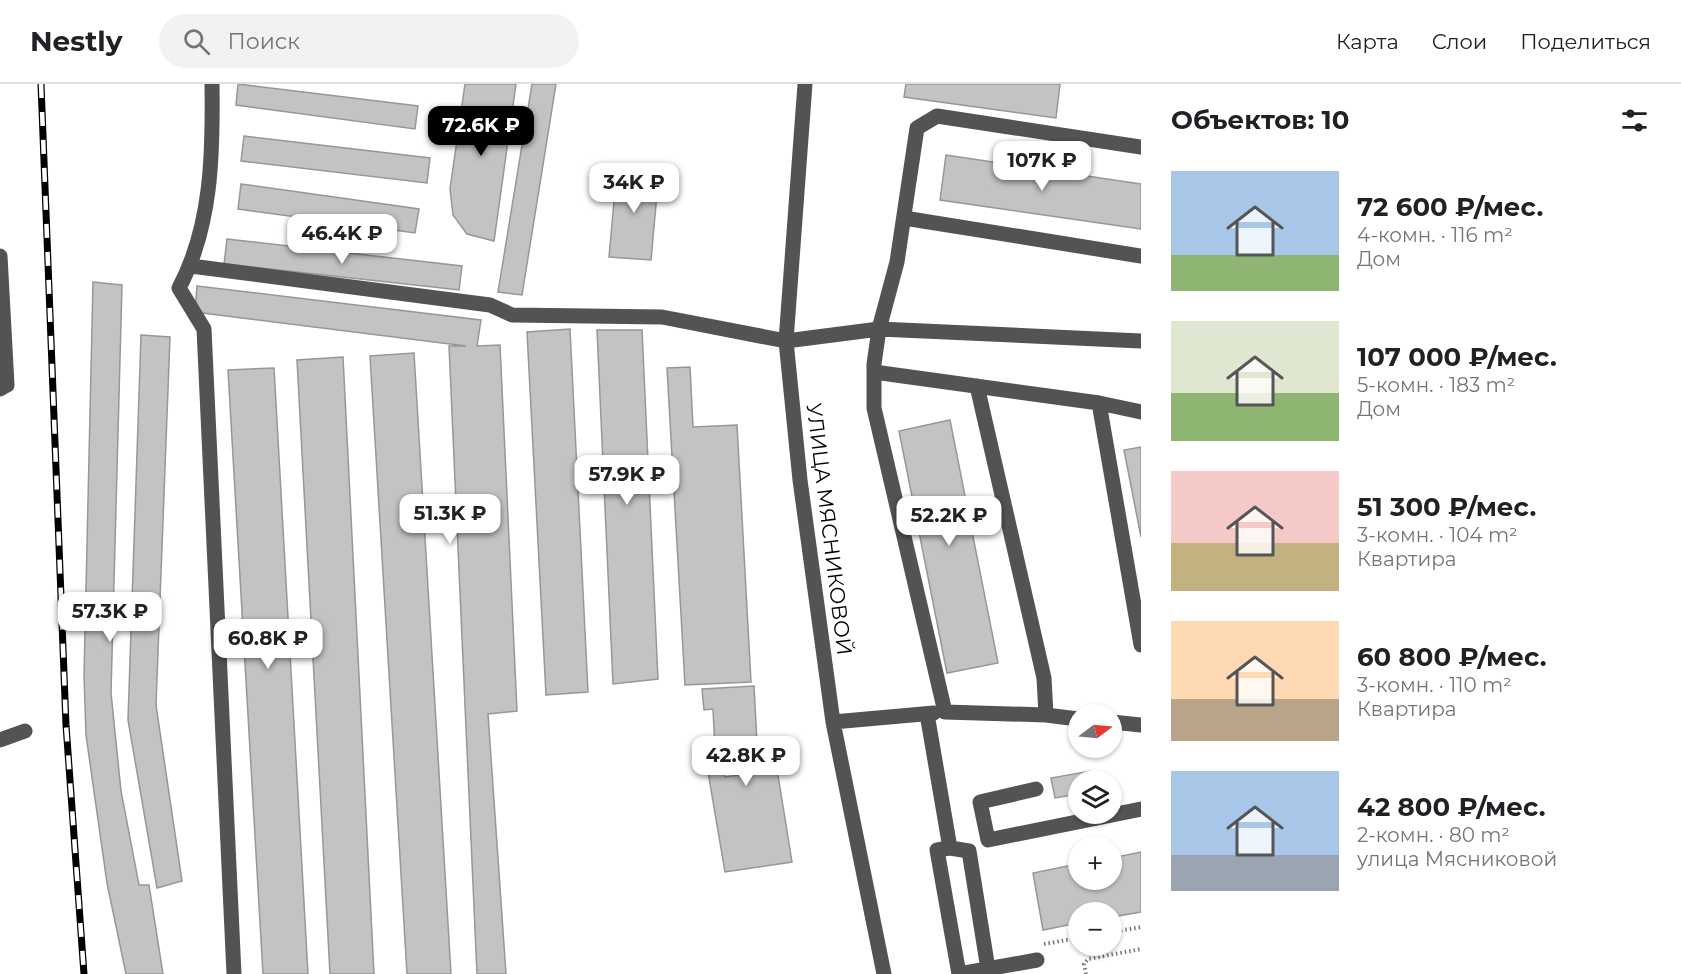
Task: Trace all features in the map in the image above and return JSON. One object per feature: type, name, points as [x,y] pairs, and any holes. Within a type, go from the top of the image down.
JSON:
[{"type":"street","points":[[212,84],[207,212],[191,266],[179,288],[204,328],[234,974]]},
{"type":"street","name":"УЛИЦА МЯСНИКОВОЙ","points":[[805,84],[786,341],[800,480],[833,722],[884,974]]},
{"type":"street","points":[[945,712],[874,408],[874,372],[879,329],[897,262],[917,128],[937,116],[1141,147]]},
{"type":"street","points":[[904,218],[1141,256]]},
{"type":"street","points":[[0,256],[7,385],[0,389]]},
{"type":"street","points":[[191,266],[490,305],[512,315],[662,317],[786,341],[879,329],[1141,341]]},
{"type":"street","points":[[874,372],[1099,403],[1141,412]]},
{"type":"street","points":[[977,386],[1044,678],[1046,715]]},
{"type":"street","points":[[1099,403],[1141,645]]},
{"type":"street","points":[[833,722],[945,712],[1068,717]]},
{"type":"street","points":[[927,714],[950,848]]},
{"type":"street","points":[[1122,723],[1141,726]]},
{"type":"street","points":[[0,740],[25,732]]},
{"type":"street","points":[[1036,789],[980,802],[988,840],[1141,809]]},
{"type":"street","points":[[988,969],[969,851],[950,848],[937,850],[959,974],[988,969],[1037,960]]},
{"type":"path","points":[[1122,930],[1141,927]]},
{"type":"path","points":[[1086,974],[1084,964],[1088,959],[1141,949]]},
{"type":"building","points":[[238,84],[418,106],[415,129],[236,105]]},
{"type":"building","points":[[465,84],[516,84],[494,241],[467,234],[453,215],[450,189]]},
{"type":"building","points":[[532,84],[556,84],[522,295],[498,292]]},
{"type":"building","points":[[906,84],[1060,84],[1056,118],[904,97]]},
{"type":"building","points":[[244,136],[430,158],[427,183],[241,161]]},
{"type":"building","points":[[946,155],[1141,184],[1141,229],[940,200]]},
{"type":"building","points":[[617,168],[659,172],[651,260],[609,257]]},
{"type":"building","points":[[241,184],[419,209],[415,233],[238,209]]},
{"type":"building","points":[[227,239],[462,266],[459,290],[224,264]]},
{"type":"building","points":[[93,282],[122,285],[111,693],[121,791],[139,885],[149,885],[163,974],[126,974],[107,883],[86,735],[84,676]]},
{"type":"building","points":[[197,286],[481,320],[477,346],[500,345],[517,711],[488,714],[506,974],[477,974],[449,346],[466,346],[195,312]]},
{"type":"building","points":[[570,329],[588,692],[546,695],[527,332]]},
{"type":"building","points":[[597,330],[642,330],[658,679],[613,684]]},
{"type":"building","points":[[141,335],[170,337],[156,705],[182,881],[157,888],[128,720]]},
{"type":"building","points":[[414,353],[451,974],[407,974],[370,356]]},
{"type":"building","points":[[343,357],[374,974],[330,974],[297,360]]},
{"type":"building","points":[[690,367],[693,427],[737,425],[751,682],[685,685],[667,368]]},
{"type":"building","points":[[274,368],[308,974],[263,974],[228,370]]},
{"type":"building","points":[[950,420],[998,663],[947,673],[899,431]]},
{"type":"building","points":[[1141,447],[1141,537],[1124,450]]},
{"type":"building","points":[[754,686],[757,742],[777,769],[792,862],[725,872],[708,772],[723,770],[725,777],[752,773],[735,748],[715,749],[713,709],[704,710],[702,689]]},
{"type":"building","points":[[1068,775],[1068,796],[1055,798],[1051,778]]},
{"type":"building","points":[[1141,852],[1141,912],[1122,915],[1122,902],[1068,902],[1068,925],[1043,930],[1033,873],[1068,866],[1068,890],[1122,890],[1122,856]]},
{"type":"railway","points":[[41,84],[66,725],[84,974]]}]
